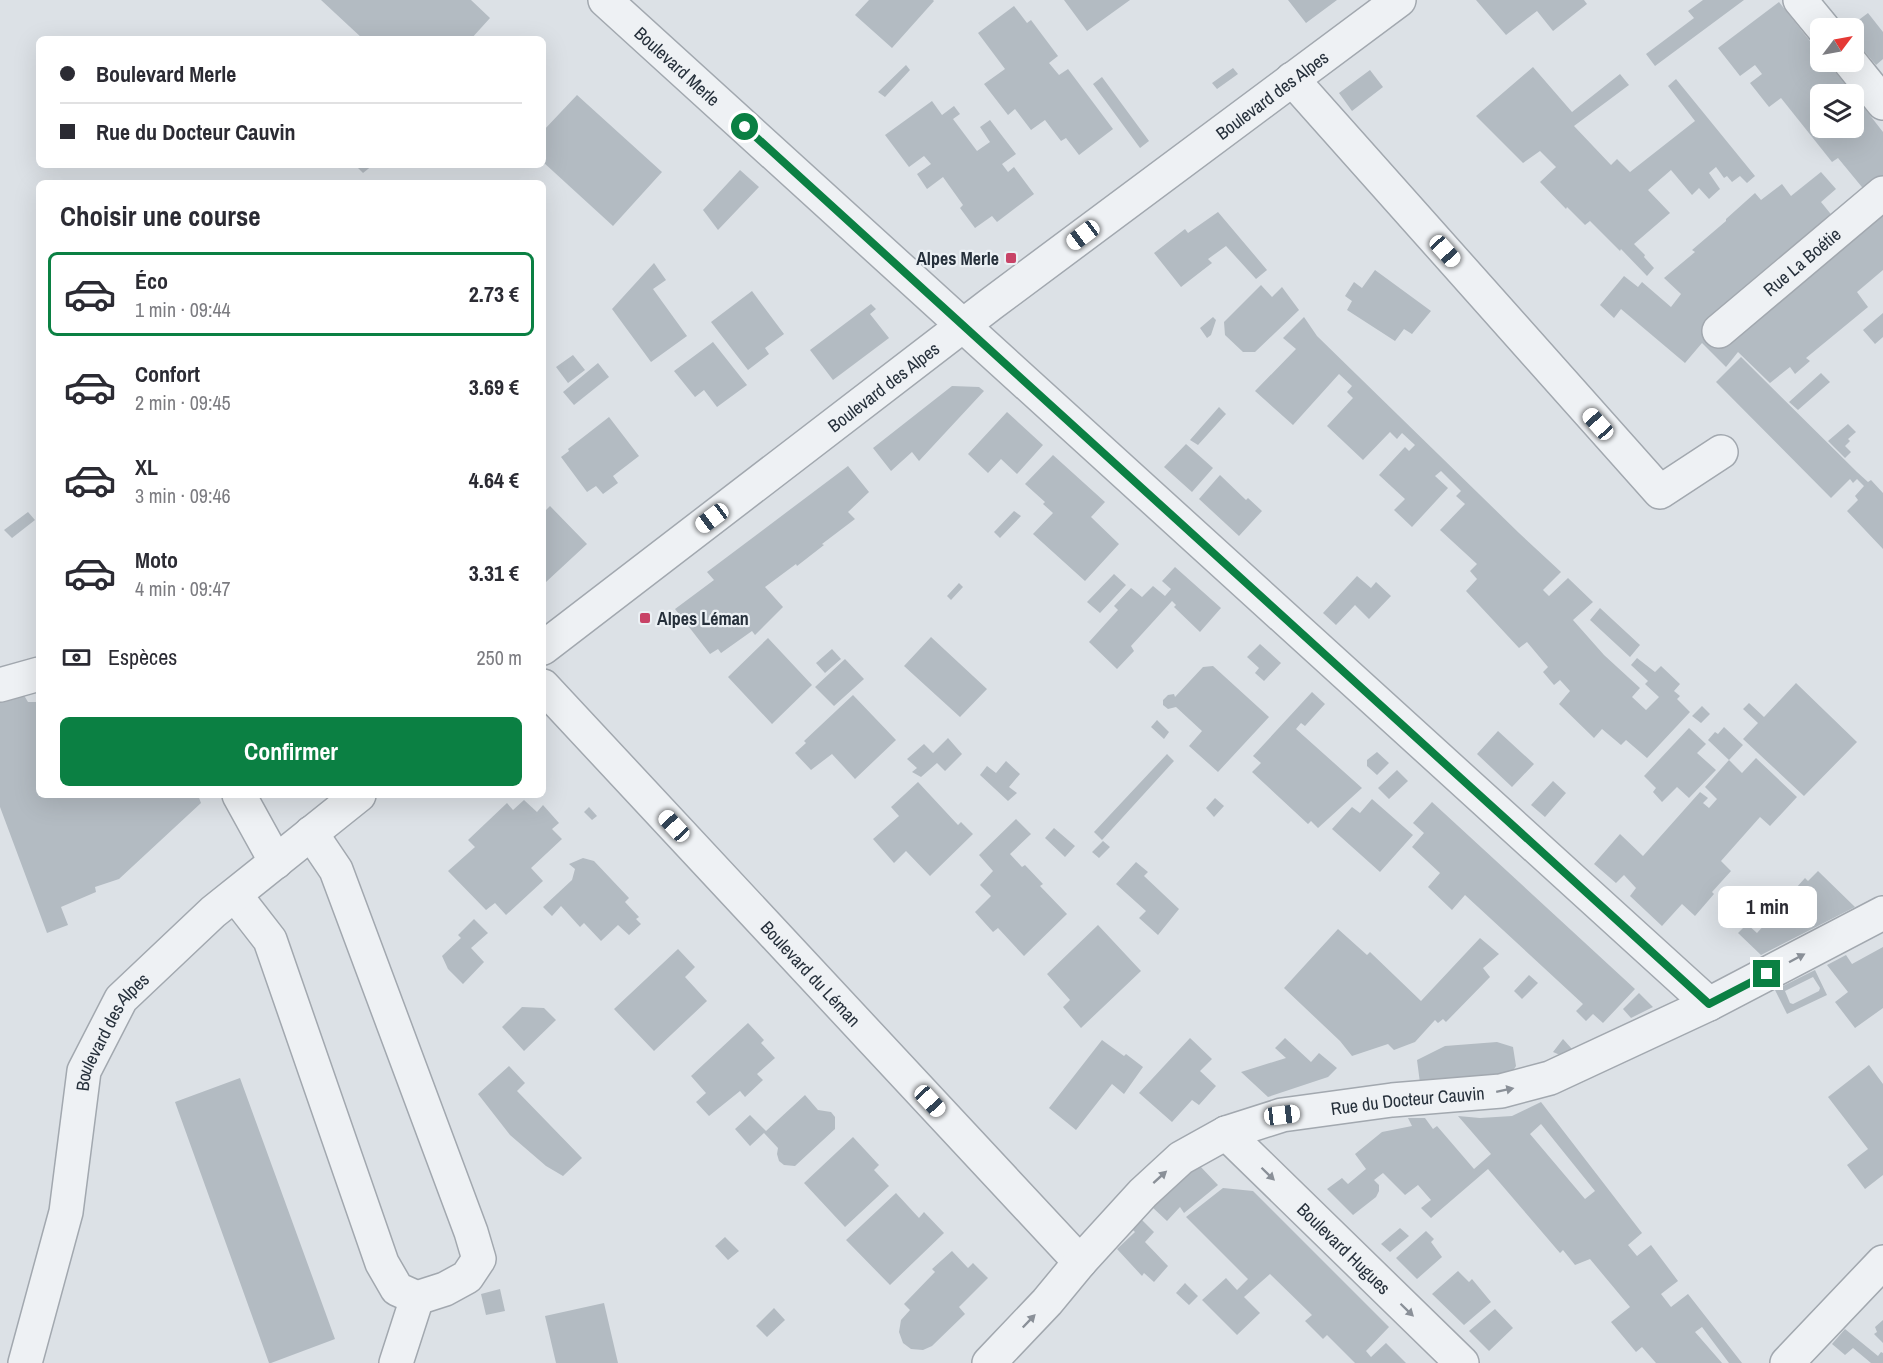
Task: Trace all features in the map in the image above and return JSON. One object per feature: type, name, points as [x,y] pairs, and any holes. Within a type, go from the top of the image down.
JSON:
[{"type":"street","name":"Boulevard Merle","points":[[605,0],[1709,1004]]},
{"type":"street","name":"Boulevard des Alpes","points":[[546,646],[964,325],[1399,0]]},
{"type":"street","points":[[1800,0],[1815,18]]},
{"type":"street","points":[[1858,72],[1883,103]]},
{"type":"street","points":[[1292,79],[1660,492],[1721,452]]},
{"type":"street","name":"Rue La Boétie","points":[[1719,331],[1883,193]]},
{"type":"street","points":[[0,686],[36,675]]},
{"type":"street","name":"Boulevard du Léman","points":[[546,689],[1080,1262]]},
{"type":"street","points":[[241,798],[276,861]]},
{"type":"street","name":"Boulevard des Alpes","points":[[25,1363],[66,1212],[84,1071],[121,999],[213,912],[355,798]]},
{"type":"street","points":[[235,895],[270,940],[382,1263],[397,1289],[417,1298],[445,1289],[468,1277],[478,1259],[471,1232],[336,870],[311,833]]},
{"type":"street","name":"Rue du Docteur Cauvin","points":[[989,1363],[1047,1302],[1143,1193],[1181,1158],[1226,1133],[1282,1115],[1392,1100],[1501,1091],[1550,1078],[1709,1004],[1883,913]]},
{"type":"street","name":"Boulevard Hugues","points":[[1226,1133],[1462,1363]]},
{"type":"street","points":[[1787,1363],[1883,1262]]},
{"type":"street","points":[[396,1363],[417,1298]]},
{"type":"building","points":[[321,0],[471,0],[490,18],[474,36],[360,36]]},
{"type":"building","points":[[869,0],[934,1],[892,48],[855,15]]},
{"type":"building","points":[[1064,0],[1130,0],[1087,31]]},
{"type":"building","points":[[1288,0],[1337,0],[1306,23]]},
{"type":"building","points":[[1476,0],[1584,0],[1587,4],[1553,31],[1537,11],[1506,35]]},
{"type":"building","points":[[1703,0],[1744,0],[1655,66],[1646,54],[1694,18],[1688,11]]},
{"type":"building","points":[[1779,2],[1810,41],[1810,72],[1835,72],[1845,84],[1810,84],[1810,134],[1781,98],[1769,107],[1750,83],[1762,74],[1755,65],[1740,76],[1718,48]]},
{"type":"building","points":[[1014,6],[1027,23],[1031,20],[1058,56],[1049,63],[1059,75],[1068,69],[1113,129],[1079,155],[1066,138],[1061,141],[1045,120],[1031,130],[1015,109],[1008,115],[984,84],[1005,69],[978,33]]},
{"type":"building","points":[[1868,13],[1883,32],[1883,59],[1876,65],[1864,51],[1864,18],[1861,18]]},
{"type":"building","points":[[906,65],[910,70],[885,97],[878,92]]},
{"type":"building","points":[[1533,67],[1572,112],[1620,74],[1629,85],[1574,126],[1611,165],[1617,159],[1630,172],[1695,121],[1668,86],[1676,79],[1755,176],[1747,183],[1740,176],[1732,182],[1727,176],[1724,178],[1716,167],[1709,173],[1720,189],[1709,199],[1699,188],[1692,195],[1671,170],[1648,190],[1670,213],[1634,244],[1654,268],[1647,276],[1590,221],[1585,225],[1540,182],[1556,167],[1540,151],[1523,163],[1476,116]]},
{"type":"building","points":[[1233,68],[1238,74],[1217,89],[1212,83]]},
{"type":"building","points":[[1370,70],[1383,87],[1352,111],[1339,93]]},
{"type":"building","points":[[1102,77],[1149,141],[1140,148],[1093,84]]},
{"type":"building","points":[[577,95],[662,172],[613,226],[546,165],[546,128]]},
{"type":"building","points":[[932,101],[942,115],[954,106],[960,114],[953,119],[977,151],[990,142],[980,127],[990,120],[1016,154],[1002,164],[1008,172],[1014,167],[1034,194],[997,222],[992,216],[975,228],[960,208],[963,205],[943,177],[927,189],[917,174],[931,164],[924,156],[909,167],[885,135]]},
{"type":"building","points":[[1864,108],[1883,132],[1883,178],[1866,192],[1838,158],[1832,162],[1813,138],[1864,138]]},
{"type":"building","points":[[358,168],[369,168],[363,173]]},
{"type":"building","points":[[740,170],[759,187],[718,230],[703,210]]},
{"type":"building","points":[[1821,172],[1836,189],[1821,202],[1834,218],[1883,214],[1883,270],[1857,292],[1868,307],[1806,358],[1810,361],[1795,374],[1790,367],[1770,383],[1738,352],[1726,367],[1702,343],[1685,363],[1621,309],[1614,318],[1600,305],[1624,276],[1638,287],[1642,282],[1671,307],[1681,294],[1664,278],[1695,252],[1692,250],[1726,219],[1755,193],[1761,200],[1782,184],[1791,196]]},
{"type":"building","points":[[1218,212],[1267,270],[1256,279],[1226,246],[1208,259],[1212,263],[1181,287],[1154,253],[1185,229],[1188,233]]},
{"type":"building","points":[[654,263],[666,280],[653,289],[687,336],[651,362],[612,309]]},
{"type":"building","points":[[1375,270],[1431,311],[1412,334],[1404,329],[1395,341],[1347,310],[1352,301],[1345,296],[1354,282],[1362,288]]},
{"type":"building","points":[[1261,285],[1272,297],[1282,287],[1299,310],[1255,352],[1243,352],[1225,335],[1224,322]]},
{"type":"building","points":[[752,291],[784,334],[765,348],[769,354],[748,370],[711,322]]},
{"type":"building","points":[[871,304],[876,309],[870,314],[889,338],[833,380],[810,350]]},
{"type":"building","points":[[1883,313],[1883,337],[1875,344],[1863,330]]},
{"type":"building","points":[[1213,317],[1216,320],[1211,335],[1207,338],[1200,328]]},
{"type":"building","points":[[1304,317],[1317,336],[1561,572],[1543,590],[1549,596],[1568,578],[1593,602],[1573,620],[1604,655],[1640,688],[1632,697],[1646,710],[1659,697],[1645,684],[1648,681],[1631,665],[1637,658],[1655,672],[1661,666],[1680,684],[1674,691],[1680,696],[1677,699],[1690,712],[1647,758],[1626,740],[1621,745],[1602,729],[1594,738],[1559,704],[1570,691],[1560,680],[1554,685],[1543,672],[1548,667],[1527,642],[1519,648],[1466,591],[1477,579],[1470,571],[1477,564],[1440,530],[1465,504],[1456,496],[1461,491],[1441,471],[1435,476],[1448,488],[1412,527],[1394,510],[1405,499],[1379,475],[1405,447],[1409,451],[1415,445],[1402,433],[1397,439],[1390,432],[1363,460],[1327,426],[1353,398],[1347,392],[1352,386],[1339,374],[1293,425],[1255,391],[1296,349],[1283,338]]},
{"type":"building","points":[[713,342],[747,385],[717,407],[704,390],[695,397],[674,371]]},
{"type":"building","points":[[573,355],[585,370],[568,383],[556,367]]},
{"type":"building","points":[[1741,357],[1857,472],[1868,482],[1871,480],[1883,493],[1883,549],[1847,511],[1858,500],[1855,496],[1864,486],[1857,479],[1853,483],[1850,479],[1831,498],[1716,382]]},
{"type":"building","points":[[598,363],[609,377],[574,405],[563,392]]},
{"type":"building","points":[[1821,373],[1830,382],[1798,410],[1789,402]]},
{"type":"building","points":[[952,386],[979,387],[984,391],[919,461],[912,452],[891,471],[873,448]]},
{"type":"building","points":[[1219,407],[1226,414],[1198,445],[1190,440]]},
{"type":"building","points":[[1007,412],[1043,445],[1017,474],[1001,459],[988,473],[968,454]]},
{"type":"building","points":[[609,417],[639,456],[613,476],[618,483],[603,494],[596,486],[587,492],[561,457]]},
{"type":"building","points":[[1848,424],[1856,432],[1848,439],[1850,441],[1845,446],[1851,452],[1845,458],[1828,441]]},
{"type":"building","points":[[1186,444],[1213,468],[1192,492],[1164,467]]},
{"type":"building","points":[[1053,455],[1105,502],[1091,517],[1119,544],[1085,581],[1033,534],[1053,513],[1043,504],[1045,502],[1025,484]]},
{"type":"building","points":[[848,466],[869,492],[848,512],[855,519],[797,566],[796,564],[765,587],[783,607],[755,635],[752,631],[721,653],[718,649],[710,654],[675,609],[714,580],[707,572]]},
{"type":"building","points":[[1220,475],[1246,500],[1248,498],[1262,511],[1239,536],[1199,499]]},
{"type":"building","points":[[550,506],[587,544],[546,582],[546,510]]},
{"type":"building","points":[[1014,511],[1021,516],[1000,538],[994,532]]},
{"type":"building","points":[[28,512],[35,520],[12,538],[4,530]]},
{"type":"building","points":[[1175,567],[1221,608],[1200,632],[1174,607],[1176,605],[1172,601],[1131,646],[1134,651],[1117,669],[1089,642],[1118,610],[1114,606],[1131,588],[1142,597],[1153,586],[1165,596],[1171,589],[1162,581]]},
{"type":"building","points":[[1114,574],[1126,585],[1100,613],[1087,602]]},
{"type":"building","points":[[1357,576],[1371,588],[1376,582],[1391,596],[1369,619],[1355,605],[1336,625],[1323,613]]},
{"type":"building","points":[[959,583],[963,587],[951,600],[947,596]]},
{"type":"building","points":[[1600,608],[1640,645],[1630,657],[1590,620]]},
{"type":"building","points":[[931,637],[987,689],[960,717],[904,666]]},
{"type":"building","points":[[768,638],[812,685],[772,724],[728,677]]},
{"type":"building","points":[[1260,644],[1281,663],[1264,681],[1255,673],[1259,668],[1247,657]]},
{"type":"building","points":[[832,649],[841,659],[825,673],[816,663]]},
{"type":"building","points":[[845,659],[864,679],[834,706],[815,687]]},
{"type":"building","points":[[1213,666],[1269,717],[1218,772],[1189,746],[1202,731],[1176,707],[1168,709],[1163,705],[1163,700],[1168,695],[1174,694],[1175,697],[1203,667]]},
{"type":"building","points":[[1796,683],[1857,742],[1804,796],[1743,739],[1758,723],[1743,709],[1749,703],[1764,717]]},
{"type":"building","points":[[22,692],[28,702],[36,702],[36,798],[199,798],[201,803],[119,879],[95,887],[96,892],[61,907],[68,925],[47,933],[0,807],[0,700]]},
{"type":"building","points":[[1312,692],[1325,704],[1305,726],[1301,723],[1296,729],[1362,788],[1318,828],[1311,821],[1308,824],[1252,772],[1261,763],[1253,756]]},
{"type":"building","points":[[853,695],[896,740],[855,779],[832,754],[811,770],[795,753],[806,743],[804,741]]},
{"type":"building","points":[[1702,706],[1710,714],[1701,723],[1692,716]]},
{"type":"building","points":[[1157,720],[1169,732],[1164,739],[1151,727]]},
{"type":"building","points":[[1724,727],[1743,745],[1729,760],[1708,740]]},
{"type":"building","points":[[1689,728],[1706,744],[1697,753],[1716,770],[1689,798],[1677,787],[1662,802],[1653,792],[1656,788],[1644,776]]},
{"type":"building","points":[[1498,731],[1534,764],[1512,787],[1477,754]]},
{"type":"building","points":[[948,738],[962,754],[945,771],[937,763],[921,777],[912,772],[917,768],[907,759],[924,744],[933,753]]},
{"type":"building","points":[[1377,752],[1389,763],[1377,775],[1367,766],[1367,760]]},
{"type":"building","points":[[1167,754],[1174,761],[1102,840],[1094,832]]},
{"type":"building","points":[[1756,758],[1797,797],[1770,826],[1760,817],[1721,861],[1731,871],[1695,916],[1682,904],[1662,926],[1630,896],[1636,888],[1624,875],[1616,883],[1594,864],[1620,834],[1643,856],[1700,792],[1708,798],[1703,803],[1709,808],[1717,799],[1705,787],[1729,760],[1742,773]]},
{"type":"building","points":[[1006,761],[1020,774],[1009,787],[1017,793],[1008,801],[980,775],[987,766],[996,773]]},
{"type":"building","points":[[1397,770],[1408,781],[1389,799],[1378,788]]},
{"type":"building","points":[[1553,781],[1566,793],[1545,817],[1531,805]]},
{"type":"building","points":[[918,782],[958,825],[961,822],[973,834],[930,876],[906,851],[894,863],[873,839],[899,816],[891,807]]},
{"type":"building","points":[[1215,798],[1224,806],[1214,817],[1206,808]]},
{"type":"building","points":[[1372,799],[1413,835],[1380,872],[1332,829],[1352,807],[1360,813]]},
{"type":"building","points":[[524,800],[537,812],[543,805],[559,823],[552,829],[562,839],[531,868],[543,881],[506,915],[495,903],[486,910],[448,871],[475,847],[468,840],[507,803],[513,810]]},
{"type":"building","points":[[1432,802],[1635,989],[1603,1023],[1593,1014],[1586,1021],[1576,1011],[1583,1004],[1465,895],[1452,910],[1428,887],[1440,873],[1412,847],[1424,833],[1413,823]]},
{"type":"building","points":[[589,807],[597,816],[592,820],[584,812]]},
{"type":"building","points":[[1016,819],[1031,834],[1010,854],[1022,867],[1025,865],[1043,884],[1040,886],[1067,914],[1024,956],[998,928],[993,932],[975,912],[991,896],[980,885],[993,871],[979,855]]},
{"type":"building","points":[[1054,828],[1075,846],[1065,857],[1045,838]]},
{"type":"building","points":[[1103,841],[1110,847],[1099,858],[1092,852]]},
{"type":"building","points":[[583,858],[594,861],[629,898],[625,902],[639,917],[636,919],[641,924],[629,935],[618,925],[601,941],[584,923],[580,927],[561,906],[552,916],[543,907],[572,880],[575,869],[569,864]]},
{"type":"building","points":[[1136,862],[1148,872],[1144,876],[1179,909],[1158,935],[1139,918],[1146,911],[1116,884]]},
{"type":"building","points":[[1818,871],[1855,907],[1761,955],[1738,933],[1747,924],[1757,933],[1776,912],[1781,917],[1800,898],[1796,894],[1799,891],[1796,888],[1805,878],[1808,881]]},
{"type":"building","points":[[474,919],[488,933],[471,948],[484,962],[463,984],[448,969],[442,956],[461,938],[458,935]]},
{"type":"building","points":[[1098,925],[1141,971],[1081,1028],[1063,1007],[1070,1000],[1047,974]]},
{"type":"building","points":[[1338,929],[1367,955],[1370,952],[1421,1001],[1480,938],[1499,954],[1483,968],[1490,977],[1446,1022],[1443,1019],[1438,1023],[1435,1020],[1415,1042],[1394,1050],[1388,1044],[1352,1056],[1340,1041],[1284,988]]},
{"type":"building","points":[[1883,947],[1883,1008],[1855,1028],[1835,1002],[1848,992],[1827,965],[1846,955],[1852,964]]},
{"type":"building","points":[[678,949],[695,967],[685,977],[707,1001],[654,1051],[614,1009]]},
{"type":"building","points":[[1815,970],[1827,995],[1787,1014],[1775,990]],"holes":[[[1813,977],[1820,988],[1819,991],[1793,1004],[1790,1003],[1785,991]]]},
{"type":"building","points":[[1529,975],[1538,983],[1522,999],[1514,991]]},
{"type":"building","points":[[1639,993],[1653,1007],[1631,1018],[1623,1009]]},
{"type":"building","points":[[522,1007],[544,1008],[556,1020],[524,1051],[502,1027]]},
{"type":"building","points":[[748,1023],[764,1040],[761,1043],[775,1058],[757,1074],[763,1080],[745,1097],[740,1091],[709,1116],[696,1102],[706,1093],[691,1076]]},
{"type":"building","points":[[1190,1038],[1212,1059],[1200,1071],[1216,1086],[1199,1105],[1192,1100],[1172,1122],[1139,1093]]},
{"type":"building","points":[[1285,1038],[1311,1062],[1319,1053],[1337,1068],[1328,1077],[1268,1097],[1241,1072],[1286,1058],[1275,1048]]},
{"type":"building","points":[[1563,1039],[1572,1049],[1560,1055],[1553,1052]]},
{"type":"building","points":[[1102,1040],[1143,1067],[1124,1094],[1112,1084],[1076,1130],[1049,1108]]},
{"type":"building","points":[[1497,1042],[1513,1047],[1516,1066],[1511,1074],[1420,1083],[1417,1060],[1445,1046]]},
{"type":"building","points":[[1869,1065],[1883,1084],[1883,1175],[1865,1189],[1847,1165],[1868,1149],[1828,1097]]},
{"type":"building","points":[[509,1066],[525,1083],[517,1091],[582,1158],[563,1176],[546,1166],[510,1135],[478,1094]]},
{"type":"building","points":[[240,1078],[335,1339],[271,1363],[269,1363],[175,1102]]},
{"type":"building","points":[[805,1095],[818,1110],[831,1112],[835,1117],[835,1129],[795,1166],[784,1165],[779,1161],[778,1148],[764,1133],[750,1146],[735,1129],[750,1115],[766,1131]]},
{"type":"building","points":[[1541,1102],[1642,1233],[1628,1245],[1637,1256],[1651,1245],[1678,1281],[1661,1294],[1671,1307],[1688,1294],[1742,1363],[1729,1363],[1702,1327],[1695,1332],[1722,1363],[1656,1363],[1642,1347],[1636,1352],[1611,1322],[1630,1307],[1590,1259],[1575,1265],[1563,1250],[1560,1253],[1488,1169],[1431,1218],[1421,1208],[1431,1200],[1418,1185],[1405,1195],[1383,1173],[1374,1180],[1379,1185],[1376,1197],[1353,1215],[1327,1189],[1342,1178],[1348,1184],[1366,1169],[1355,1154],[1382,1132],[1412,1126],[1408,1118],[1425,1118],[1433,1129],[1437,1126],[1474,1169],[1491,1154],[1458,1116],[1480,1118],[1512,1116]],"holes":[[[1541,1124],[1595,1191],[1585,1199],[1530,1134]]]},
{"type":"building","points":[[853,1137],[879,1165],[874,1170],[889,1186],[845,1227],[804,1183]]},
{"type":"building","points":[[1199,1165],[1218,1185],[1184,1213],[1180,1207],[1167,1221],[1151,1206]]},
{"type":"building","points":[[1223,1188],[1253,1191],[1389,1327],[1366,1351],[1371,1357],[1386,1343],[1406,1363],[1355,1363],[1327,1335],[1323,1339],[1305,1321],[1312,1315],[1270,1274],[1244,1297],[1260,1313],[1237,1335],[1202,1300],[1226,1278],[1237,1290],[1248,1279],[1186,1217]]},
{"type":"building","points":[[896,1193],[919,1218],[924,1212],[944,1233],[890,1285],[846,1240]]},
{"type":"building","points":[[1140,1218],[1154,1232],[1145,1242],[1168,1266],[1154,1282],[1144,1273],[1142,1276],[1117,1249],[1135,1232],[1130,1227]]},
{"type":"building","points":[[1400,1228],[1409,1236],[1390,1252],[1381,1244]]},
{"type":"building","points":[[1426,1231],[1434,1239],[1431,1242],[1442,1257],[1417,1279],[1396,1258]]},
{"type":"building","points":[[725,1237],[739,1251],[728,1260],[715,1246]]},
{"type":"building","points":[[952,1251],[968,1268],[973,1263],[988,1278],[959,1307],[965,1314],[932,1346],[923,1350],[911,1349],[903,1343],[899,1332],[901,1320],[910,1310],[904,1304],[935,1272],[932,1269]]},
{"type":"building","points":[[1458,1271],[1469,1282],[1472,1279],[1491,1302],[1464,1325],[1432,1294]]},
{"type":"building","points":[[1185,1283],[1198,1296],[1189,1305],[1176,1293]]},
{"type":"building","points":[[500,1289],[505,1311],[486,1315],[481,1294]]},
{"type":"building","points":[[604,1303],[618,1363],[556,1363],[545,1316]]},
{"type":"building","points":[[774,1308],[785,1320],[767,1337],[756,1326]]},
{"type":"building","points":[[1495,1309],[1513,1328],[1489,1351],[1469,1331]]},
{"type":"building","points":[[1883,1320],[1883,1343],[1874,1334],[1877,1332],[1875,1327]]},
{"type":"building","points":[[1845,1329],[1878,1356],[1881,1352],[1883,1353],[1883,1363],[1871,1363],[1853,1348],[1845,1355],[1832,1344]]},
{"type":"place","name":"Alpes Merle","points":[[1011,258]]},
{"type":"place","name":"Alpes Léman","points":[[645,618]]},
{"type":"route","points":[[745,127],[1709,1004],[1767,974]]}]
